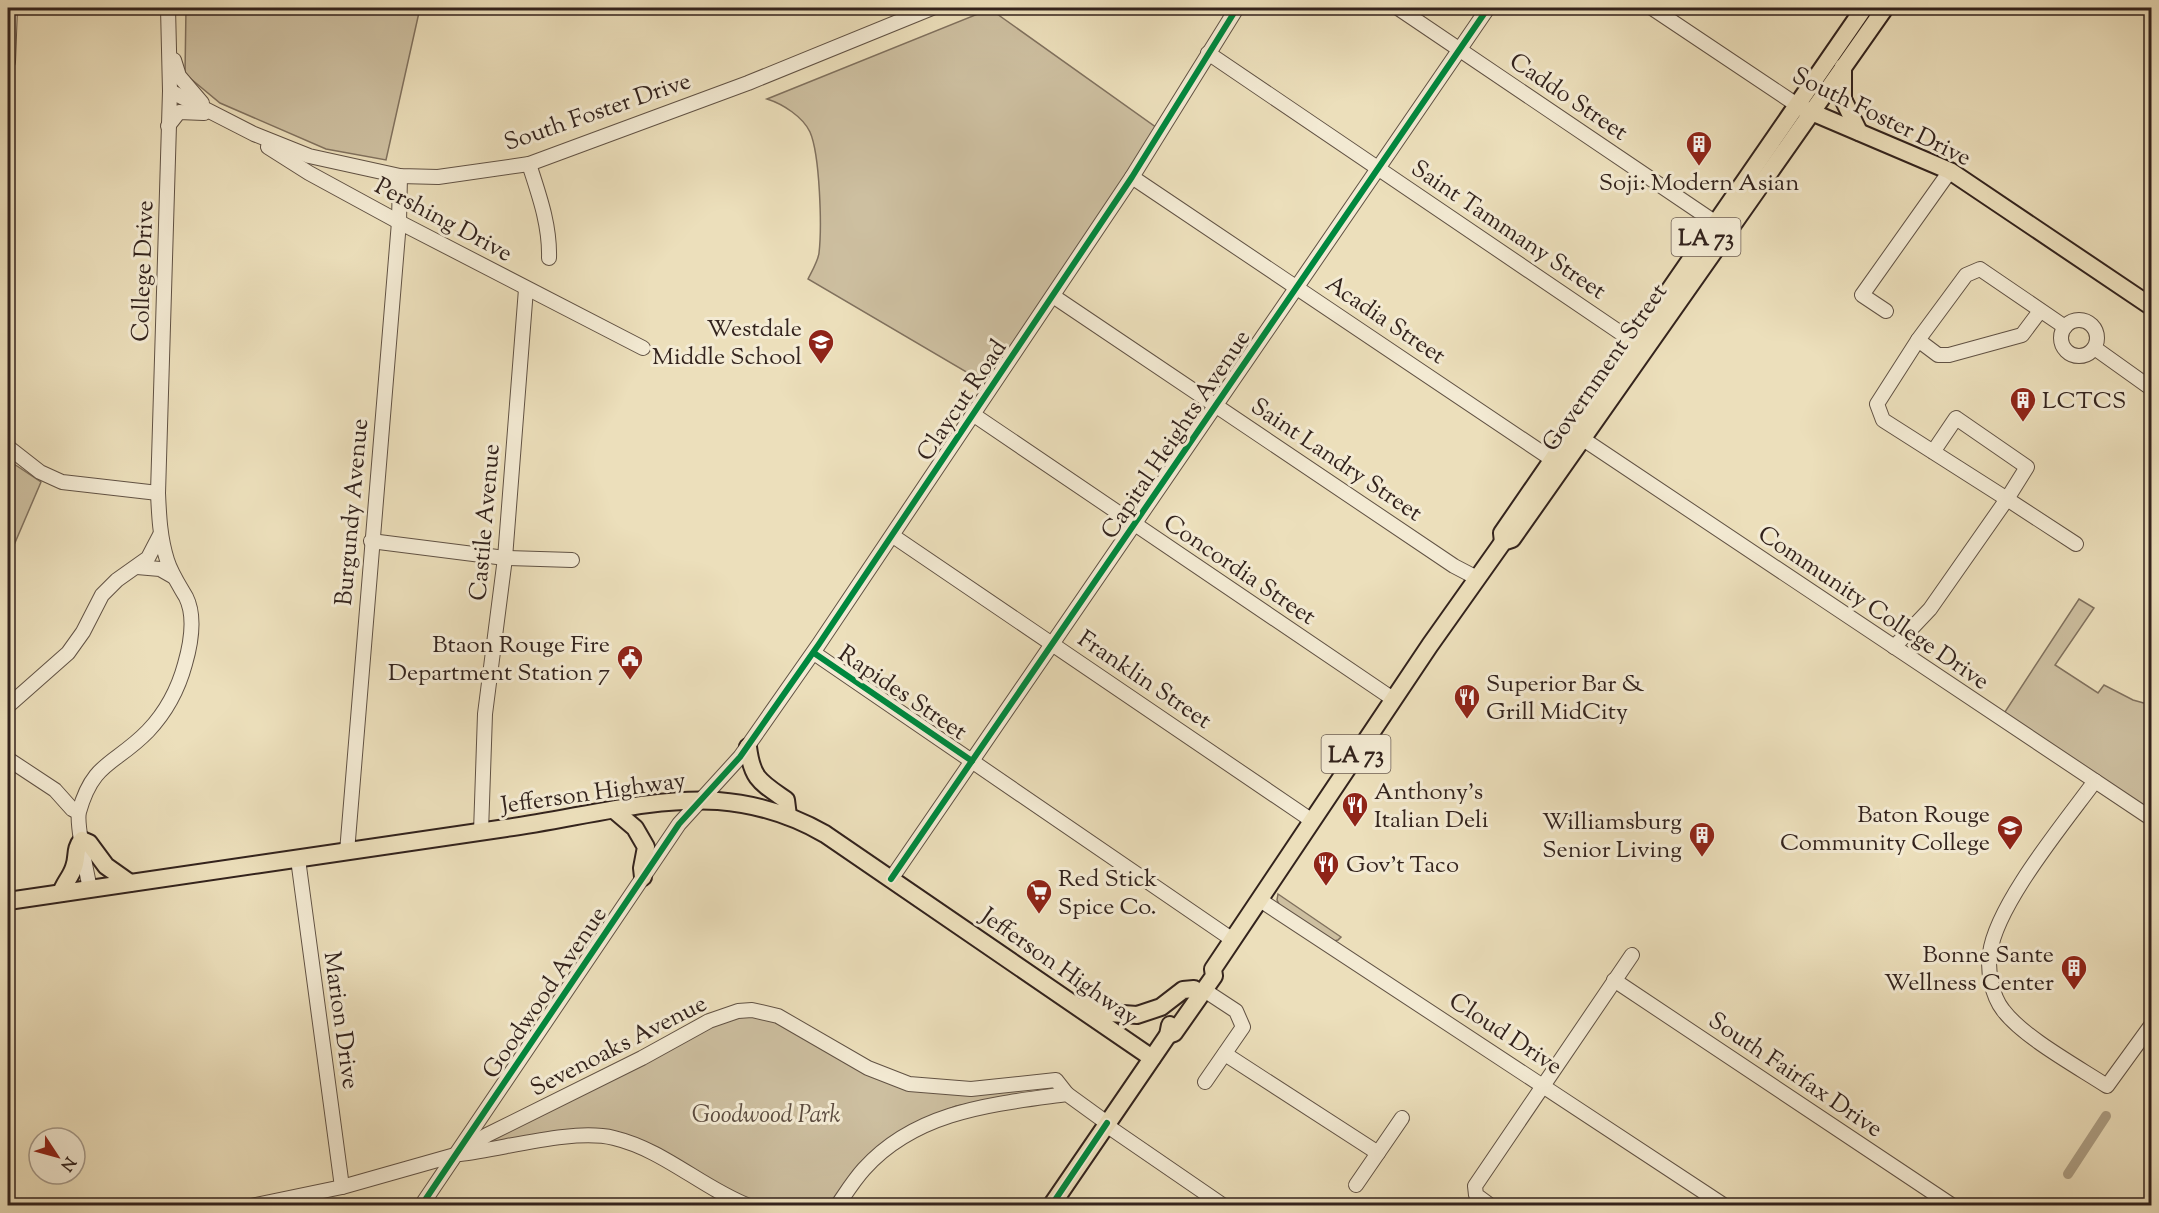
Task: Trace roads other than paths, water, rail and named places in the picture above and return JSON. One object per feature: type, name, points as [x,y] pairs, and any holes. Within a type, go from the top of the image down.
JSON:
[{"type":"main road","name":"Government Street","points":[[1503,542],[1502,533],[1552,460],[1577,436],[1804,109],[1864,8]]},
{"type":"main road","name":"Government Street","points":[[1051,1206],[1168,1035],[1167,1029],[1199,989],[1214,976],[1213,969],[1393,699],[1503,542],[1512,539],[1538,503],[1634,342],[1716,223],[1804,109],[1843,66],[1885,8]]},
{"type":"main road","points":[[1843,66],[1843,99],[1859,132]]},
{"type":"main road","name":"South Foster Drive","points":[[1804,109],[1950,171],[2151,307]]},
{"type":"main road","points":[[1538,503],[1538,495],[1555,470],[1556,466],[1552,460]]},
{"type":"main road","points":[[748,747],[750,768],[756,778],[786,800],[788,816]]},
{"type":"main road","name":"Jefferson Highway","points":[[8,901],[615,811],[699,801],[744,804],[788,816],[825,834],[1152,1058]]},
{"type":"main road","points":[[615,811],[635,828],[646,847],[642,867],[643,877]]},
{"type":"main road","points":[[61,893],[74,867],[76,846],[82,840],[89,843],[106,866],[130,883]]},
{"type":"main road","points":[[1079,1007],[1088,1004],[1109,1013],[1137,1015],[1161,1007],[1184,990],[1199,989]]},
{"type":"street","points":[[8,63],[10,8]]},
{"type":"street","name":"College Drive","points":[[90,889],[78,812],[85,792],[94,775],[148,732],[174,697],[185,664],[192,625],[188,600],[174,577],[160,535],[158,493],[170,91],[168,8]]},
{"type":"street","name":"South Foster Drive","points":[[170,91],[228,122],[309,156],[400,176],[438,177],[529,164],[748,84],[932,8]]},
{"type":"street","name":"Claycut Road","points":[[699,801],[748,747],[893,536],[1132,177],[1237,8]]},
{"type":"street","name":"Caddo Street","points":[[1398,8],[1716,223]]},
{"type":"street","name":"Capital Heights Avenue","points":[[891,879],[1488,8]]},
{"type":"street","name":"South Foster Drive","points":[[1652,8],[1804,109]]},
{"type":"street","points":[[169,31],[179,76],[215,115]]},
{"type":"street","name":"Saint Tammany Street","points":[[1208,53],[1634,342]]},
{"type":"street","points":[[168,126],[177,114],[186,111],[215,115]]},
{"type":"street","name":"Pershing Drive","points":[[228,122],[309,173],[526,289],[643,348]]},
{"type":"street","points":[[529,164],[544,211],[550,240],[549,258]]},
{"type":"street","points":[[1886,311],[1862,295],[1950,171]]},
{"type":"street","name":"Burgundy Avenue","points":[[347,852],[399,222],[400,176]]},
{"type":"street","name":"Acadia Street","points":[[1132,177],[1552,460]]},
{"type":"street","points":[[2065,327],[1980,269],[1966,275],[1918,340],[1877,404],[1882,420],[2076,543]]},
{"type":"street","name":"Castile Avenue","points":[[481,832],[485,714],[505,558],[526,289]]},
{"type":"street","name":"Saint Landry Street","points":[[1053,296],[1454,566],[1477,578]]},
{"type":"street","points":[[1918,340],[1938,355],[1949,355],[2022,335],[2040,311]]},
{"type":"street","points":[[2074,321],[2085,321],[2094,328],[2096,349],[2076,356],[2066,351],[2061,338],[2065,327],[2074,321]]},
{"type":"street","points":[[2096,349],[2150,383]]},
{"type":"street","name":"Concordia Street","points":[[974,415],[1393,699]]},
{"type":"street","points":[[1894,647],[1930,609],[2028,467],[1956,418],[1933,452]]},
{"type":"street","name":"Community College Drive","points":[[1577,436],[2151,819]]},
{"type":"street","points":[[8,447],[40,472],[62,482],[158,493]]},
{"type":"street","points":[[8,706],[76,644],[110,586],[148,558],[160,535]]},
{"type":"street","name":"Franklin Street","points":[[893,536],[1311,820]]},
{"type":"street","points":[[371,541],[505,558],[572,560]]},
{"type":"street","points":[[137,567],[160,569],[174,577]]},
{"type":"street","name":"Rapides Street","points":[[813,653],[1233,940]]},
{"type":"street","points":[[8,759],[55,790],[78,812]]},
{"type":"street","points":[[2095,781],[2010,902],[1990,952],[1994,993],[2003,1011],[2030,1034],[2107,1086],[2151,1024]]},
{"type":"street","name":"Goodwood Avenue","points":[[421,1206],[679,824],[699,801]]},
{"type":"street","name":"Marion Drive","points":[[298,859],[342,1187]]},
{"type":"street","name":"Cloud Drive","points":[[1260,900],[1544,1084],[1725,1206]]},
{"type":"street","points":[[1491,1206],[1476,1195],[1475,1186],[1632,955]]},
{"type":"street","name":"South Fairfax Drive","points":[[1614,980],[1953,1206]]},
{"type":"street","points":[[1199,989],[1236,1011],[1243,1027],[1205,1082]]},
{"type":"street","name":"Sevenoaks Avenue","points":[[251,1206],[342,1187],[455,1155],[487,1135],[642,1058],[709,1021],[738,1011],[752,1010],[778,1016],[868,1068],[909,1084],[971,1089],[1056,1080],[1067,1094],[1224,1206]]},
{"type":"street","points":[[1225,1054],[1378,1153]]},
{"type":"street","points":[[837,1206],[865,1168],[884,1150],[926,1123],[946,1115],[1067,1094]]},
{"type":"street","points":[[1356,1185],[1402,1118]]},
{"type":"street","points":[[455,1155],[578,1136],[614,1138],[655,1154],[730,1198],[749,1206]]},
{"type":"waterway","points":[[2068,1174],[2106,1116]]},
{"type":"place","name":"Soji: Modern Asian","points":[[1699,167]]},
{"type":"place","name":"Westdale Middle School","points":[[821,365]]},
{"type":"place","name":"LCTCS","points":[[2023,423]]},
{"type":"place","name":"Btaon Rouge Fire Department Station 7","points":[[630,681]]},
{"type":"place","name":"Superior Bar & Grill MidCity","points":[[1467,720]]},
{"type":"place","name":"Anthony's Italian Deli","points":[[1355,828]]},
{"type":"place","name":"Baton Rouge Community College","points":[[2010,851]]},
{"type":"place","name":"Williamsburg Senior Living","points":[[1702,858]]},
{"type":"place","name":"Gov't Taco","points":[[1326,887]]},
{"type":"place","name":"Red Stick Spice Co.","points":[[1039,915]]},
{"type":"place","name":"Bonne Sante Wellness Center","points":[[2074,991]]},
{"type":"park label","name":"Goodwood Park","points":[[766,1114]]}]
